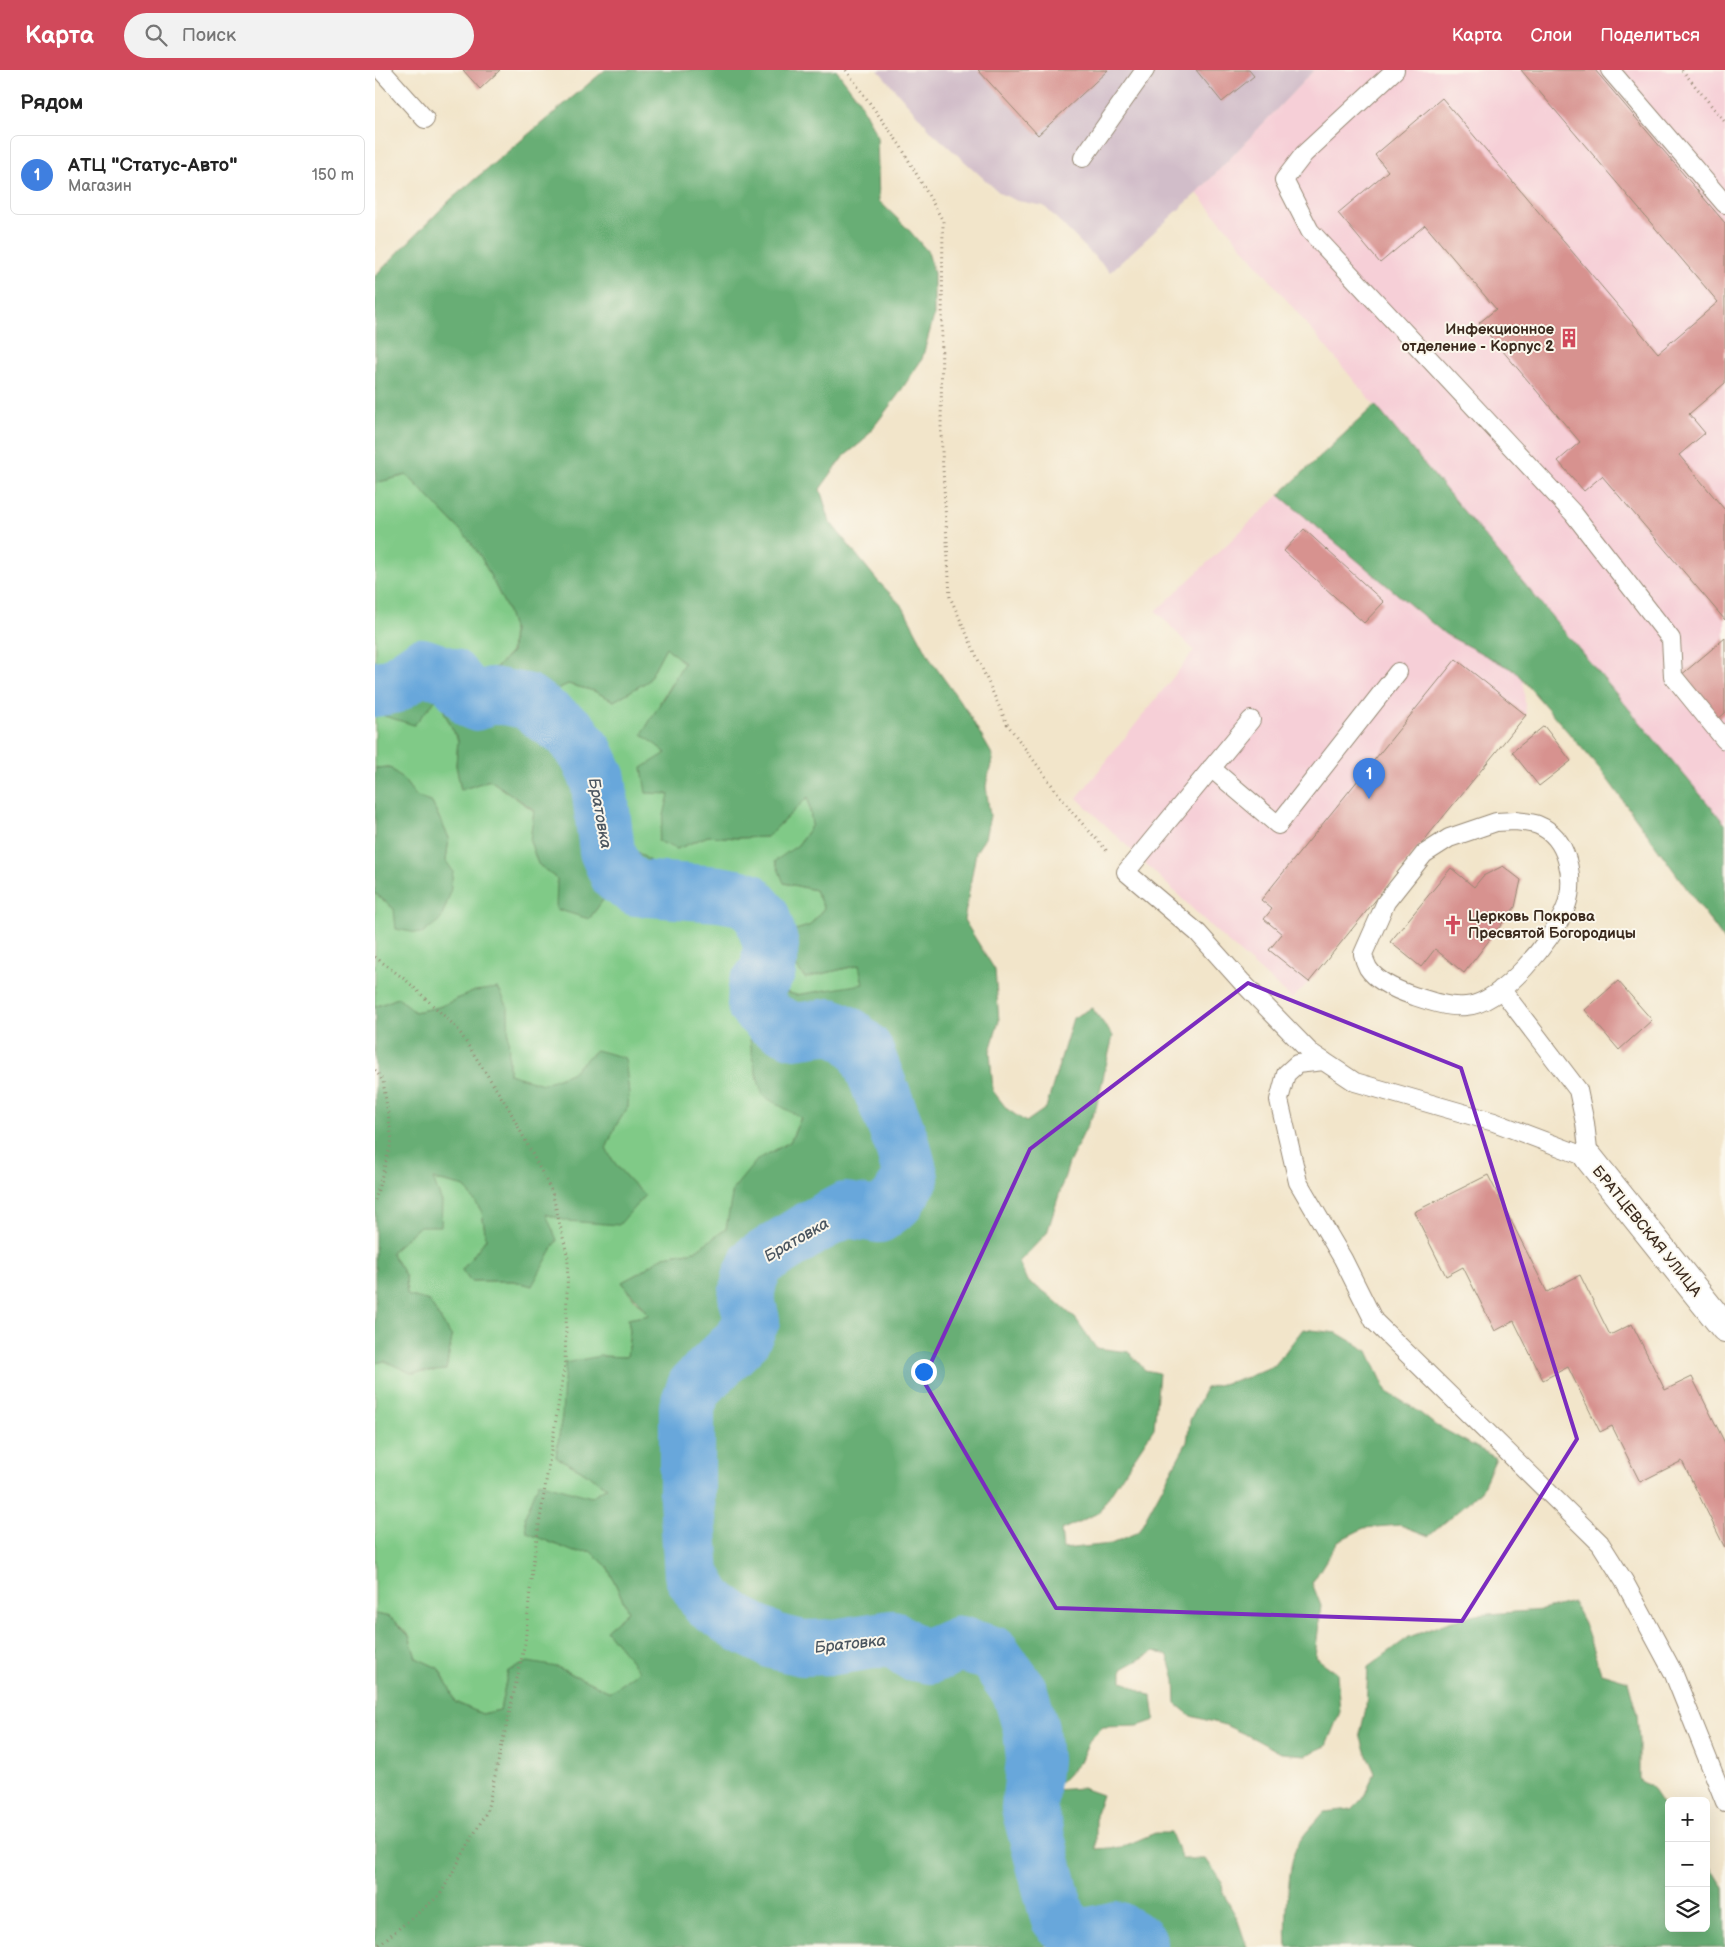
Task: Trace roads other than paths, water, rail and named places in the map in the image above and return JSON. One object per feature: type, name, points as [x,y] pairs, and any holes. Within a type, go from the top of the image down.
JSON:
[{"type":"street","name":"БРАТЦЕВСКАЯ УЛИЦА","points":[[1589,1158],[1725,1328]]},
{"type":"lane","points":[[381,70],[425,119]]},
{"type":"lane","points":[[1083,158],[1145,70]]},
{"type":"lane","points":[[1395,70],[1304,154],[1284,180],[1309,231],[1573,513],[1671,639],[1673,676],[1725,740]]},
{"type":"lane","points":[[1611,70],[1725,204]]},
{"type":"lane","points":[[1211,768],[1278,825],[1398,672]]},
{"type":"lane","points":[[1251,720],[1126,872],[1198,933],[1255,996],[1310,1052],[1355,1082],[1494,1122],[1589,1158],[1585,1123],[1577,1090],[1501,989]]},
{"type":"lane","points":[[1515,821],[1538,825],[1556,837],[1565,854],[1571,879],[1565,908],[1545,942],[1524,970],[1501,989],[1489,999],[1466,1006],[1435,1003],[1408,994],[1385,983],[1369,970],[1363,954],[1386,902],[1424,854],[1449,838],[1496,822],[1515,821]]},
{"type":"lane","points":[[1324,1061],[1297,1064],[1286,1074],[1279,1100],[1298,1182],[1343,1258],[1374,1321],[1600,1543],[1624,1581],[1673,1672],[1725,1802]]},
{"type":"waterway","name":"Братовка","points":[[375,689],[393,686],[422,666],[451,676],[475,703],[492,695],[526,701],[571,733],[587,755],[598,779],[607,851],[618,876],[636,888],[719,894],[747,899],[762,916],[771,945],[768,970],[756,987],[755,1005],[771,1020],[794,1031],[831,1026],[849,1035],[865,1050],[902,1143],[911,1178],[896,1202],[879,1215],[845,1210],[811,1228],[757,1262],[750,1278],[746,1296],[752,1320],[742,1340],[695,1386],[687,1407],[687,1499],[692,1575],[708,1602],[738,1623],[773,1641],[802,1648],[834,1647],[892,1638],[913,1653],[930,1656],[960,1644],[993,1654],[1020,1692],[1031,1729],[1034,1760],[1029,1808],[1058,1917],[1070,1931],[1086,1936],[1116,1929],[1139,1942],[1139,1947]]},
{"type":"place","name":"Инфекционное отделение - Корпус 2","points":[[1569,338]]},
{"type":"place","name":"АТЦ \"Статус-Авто\"","points":[[1369,799]]},
{"type":"place","name":"Церковь Покрова Пресвятой Богородицы","points":[[1453,925]]}]
